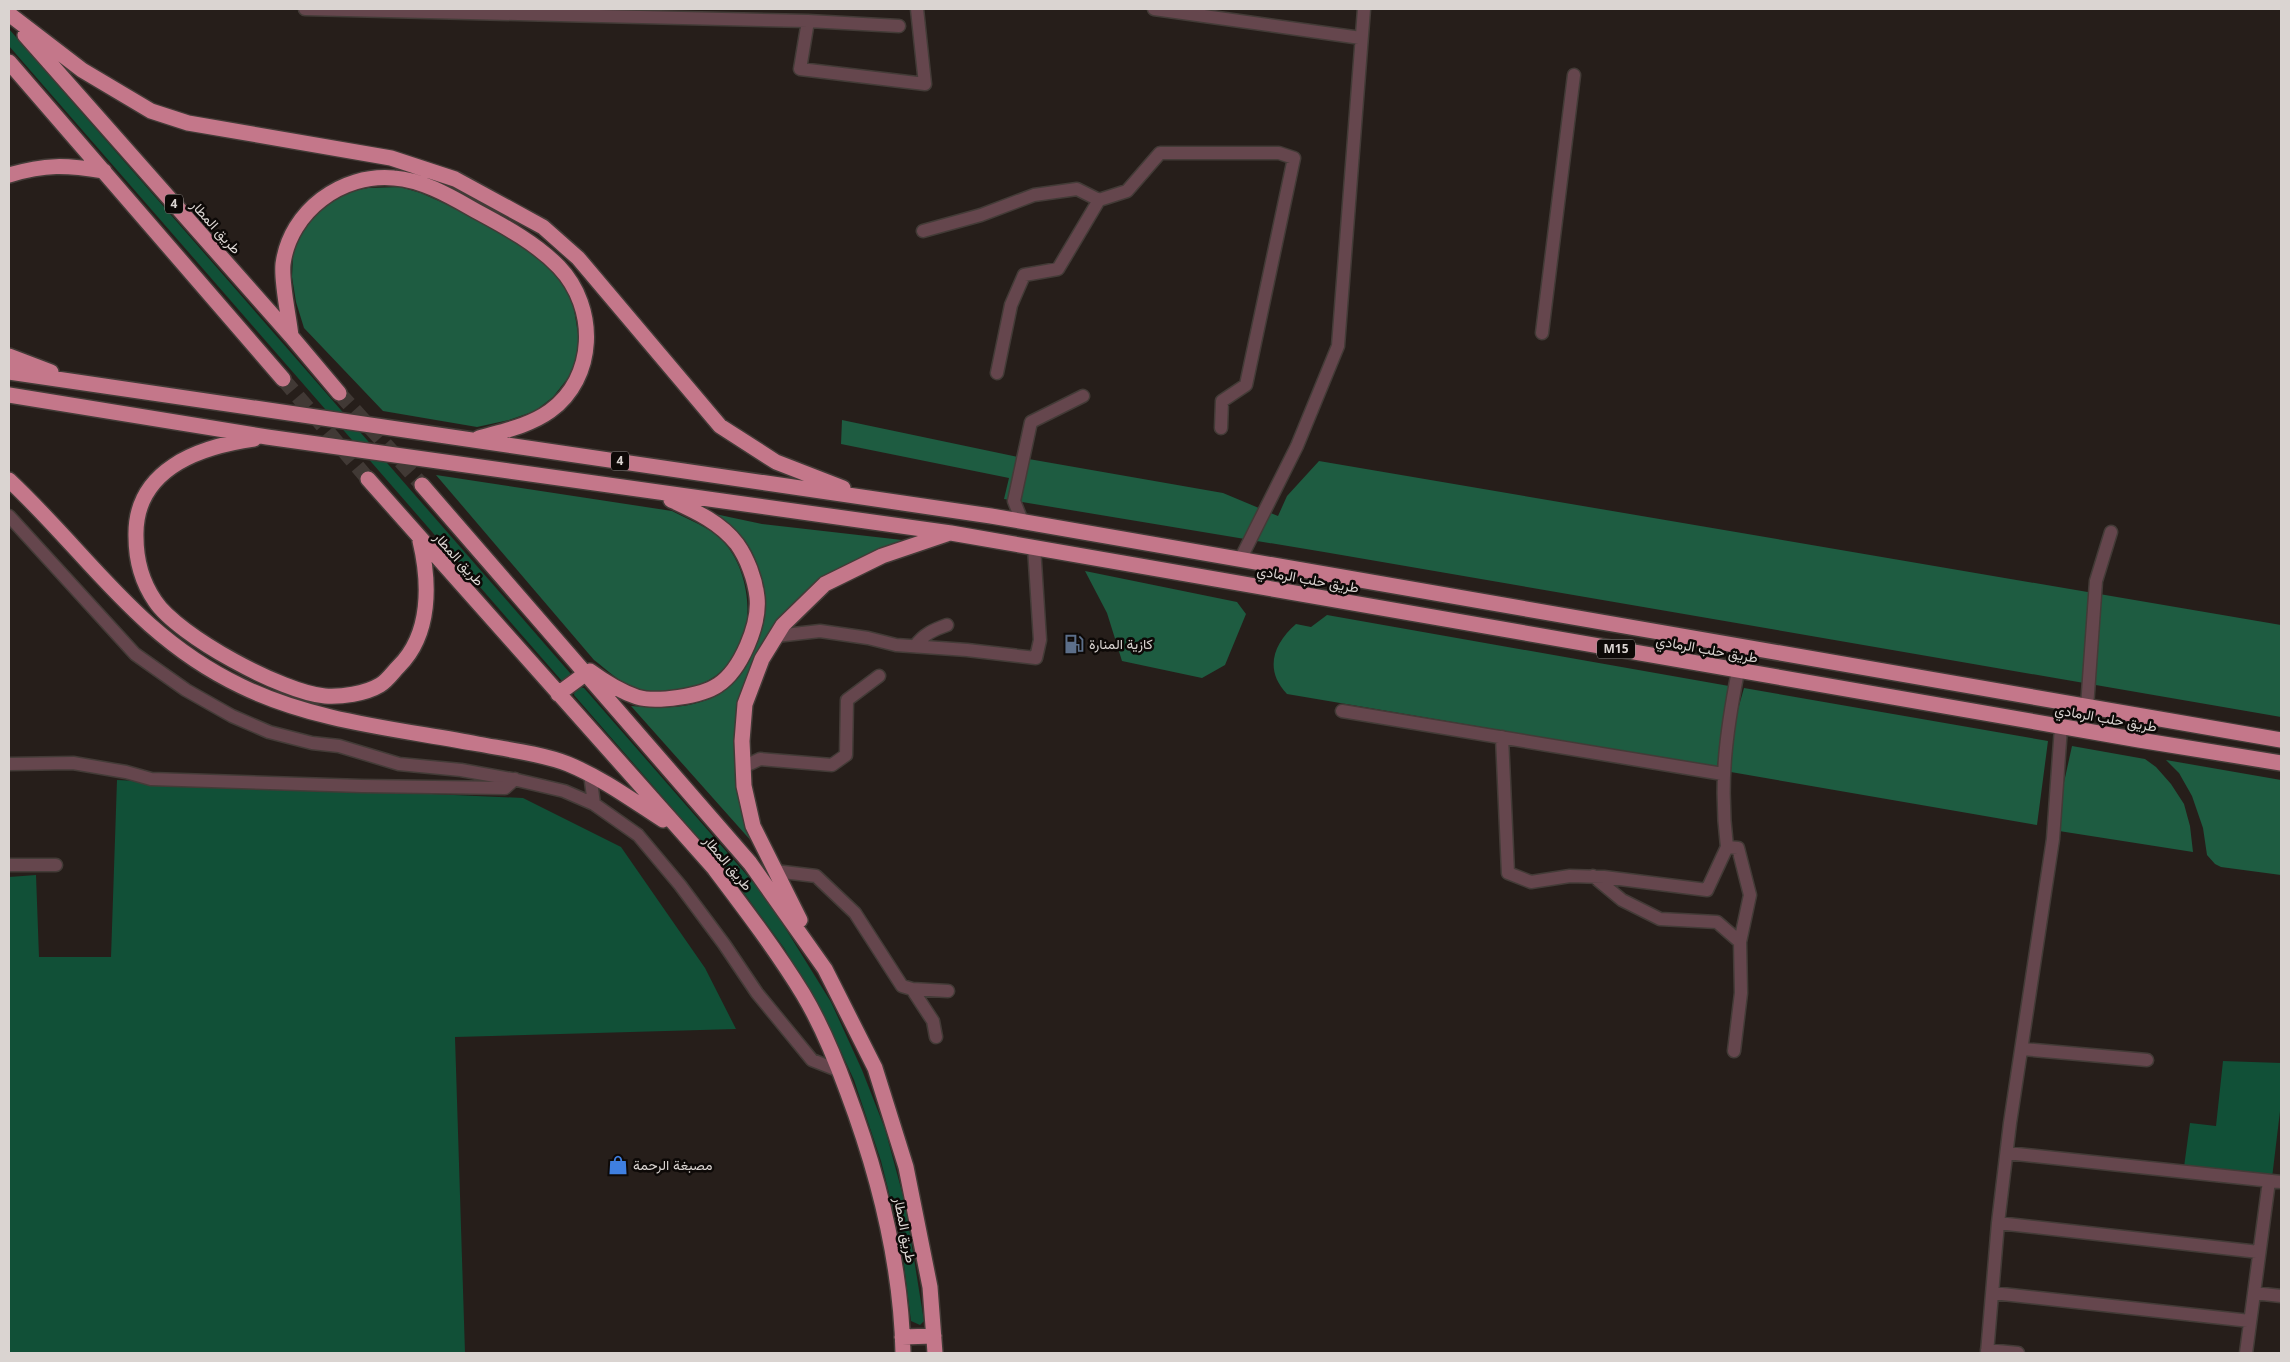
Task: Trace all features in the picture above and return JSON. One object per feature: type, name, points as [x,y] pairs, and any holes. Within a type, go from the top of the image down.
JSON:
[{"type":"highway","name":"طريق المطار","points":[[9,15],[292,336],[339,393]]},
{"type":"highway","points":[[9,15],[82,70],[151,111],[188,123],[391,158],[455,179],[543,228],[578,258],[720,426],[776,462],[857,493],[991,516]]},
{"type":"highway","name":"4","points":[[9,62],[283,379]]},
{"type":"highway","points":[[9,175],[26,170],[59,165],[104,171]]},
{"type":"highway","points":[[292,336],[283,265],[289,243],[304,215],[315,203],[343,186],[359,180],[395,178],[422,185],[450,196],[502,225],[547,256],[560,268],[571,284],[585,319],[588,339],[586,357],[580,375],[572,388],[564,399],[550,411],[536,420],[475,439]]},
{"type":"highway","points":[[9,356],[78,383]]},
{"type":"highway","name":"4","points":[[9,372],[276,413],[475,439],[991,516],[1236,557]]},
{"type":"highway","name":"4","points":[[9,395],[267,438],[656,493],[951,532]]},
{"type":"highway","points":[[267,438],[217,445],[200,451],[182,461],[164,473],[145,495],[135,519],[136,552],[144,582],[156,603],[175,622],[197,638],[253,670],[300,691],[324,696],[353,694],[380,685],[408,656],[422,619],[427,598],[427,577],[420,540]]},
{"type":"highway","name":"طريق المطار","points":[[368,479],[420,540],[713,867],[752,918],[804,995],[840,1071],[881,1190],[896,1265],[903,1353]]},
{"type":"highway","points":[[9,480],[141,619],[205,668],[243,687],[314,713],[374,726],[503,748],[566,763],[606,782],[682,833]]},
{"type":"highway","name":"طريق المطار","points":[[422,485],[750,862],[825,969],[875,1068],[906,1167],[930,1288],[935,1353]]},
{"type":"highway","points":[[568,655],[614,688],[639,698],[684,698],[718,685],[739,663],[749,642],[758,598],[744,555],[731,538],[704,515],[656,493]]},
{"type":"highway","points":[[825,969],[753,826],[744,786],[742,741],[745,704],[762,659],[783,625],[826,584],[882,556],[951,532]]},
{"type":"highway","name":"طريق حلب الرمادي","points":[[951,532],[1738,671],[2281,763]]},
{"type":"highway","name":"طريق حلب الرمادي","points":[[1236,557],[2281,740]]},
{"type":"highway","points":[[558,694],[585,674]]},
{"type":"highway","points":[[902,1337],[934,1336]]},
{"type":"street","points":[[304,9],[808,21],[899,26]]},
{"type":"street","points":[[808,21],[800,68],[925,84],[917,9]]},
{"type":"street","points":[[1154,9],[1361,38]]},
{"type":"street","points":[[1236,557],[1297,446],[1338,346],[1364,9]]},
{"type":"street","points":[[1542,333],[1574,75]]},
{"type":"street","points":[[997,373],[1012,305],[1024,275],[1058,270],[1099,200],[1127,190],[1160,153],[1279,153],[1294,158],[1246,384],[1222,401],[1221,428]]},
{"type":"street","points":[[923,231],[981,215],[1034,195],[1077,189],[1099,200]]},
{"type":"street","points":[[1022,521],[1014,501],[1031,422],[1083,396]]},
{"type":"street","points":[[9,516],[135,654],[186,690],[232,716],[269,732],[312,743],[339,746],[399,764],[461,770],[515,779],[564,791],[594,804],[638,835],[708,922],[757,993],[812,1060],[840,1071]]},
{"type":"street","points":[[2088,707],[2096,581],[2111,532]]},
{"type":"street","points":[[776,636],[820,631],[868,638],[896,645],[967,650],[1036,658],[1040,640],[1034,547]]},
{"type":"street","points":[[915,646],[926,634],[947,624]]},
{"type":"street","points":[[1502,737],[1508,874],[1531,882],[1570,876],[1593,876],[1707,890],[1728,847],[1723,774],[1726,728],[1738,671]]},
{"type":"street","points":[[743,767],[760,759],[832,765],[846,755],[847,700],[879,676]]},
{"type":"street","points":[[1342,711],[1723,774]]},
{"type":"street","points":[[2018,1353],[1987,1351],[1998,1223],[2007,1153],[2053,839],[2061,727]]},
{"type":"street","points":[[9,764],[73,763],[126,772],[151,779],[230,782],[505,788],[515,779]]},
{"type":"street","points":[[590,774],[594,804]]},
{"type":"street","points":[[1728,847],[1738,848],[1750,894],[1740,942],[1741,993],[1734,1051]]},
{"type":"street","points":[[9,865],[56,865]]},
{"type":"street","points":[[775,871],[816,876],[855,912],[902,986],[912,989],[948,991]]},
{"type":"street","points":[[1593,876],[1622,900],[1660,919],[1717,922],[1740,942]]},
{"type":"street","points":[[912,989],[933,1021],[936,1038]]},
{"type":"street","points":[[2022,1048],[2147,1060]]},
{"type":"street","points":[[2007,1153],[2275,1182],[2259,1252],[2246,1353]]},
{"type":"street","points":[[1998,1223],[2259,1252]]},
{"type":"street","points":[[1993,1293],[2250,1321]]},
{"type":"street","points":[[2254,1293],[2281,1296]]},
{"type":"green space","points":[[9,29],[570,673],[570,677],[561,680],[9,46]]},
{"type":"green space","points":[[400,187],[421,193],[459,210],[498,230],[528,249],[555,274],[572,297],[580,346],[575,369],[553,397],[535,411],[509,420],[477,427],[383,411],[304,328],[296,302],[292,277],[293,255],[298,236],[309,220],[324,206],[343,193],[368,188]]},
{"type":"green space","points":[[842,420],[1023,458],[1223,493],[1278,516],[1287,496],[1319,461],[2281,625],[2281,717],[1324,552],[1004,499],[1009,478],[841,444]]},
{"type":"green space","points":[[436,475],[672,511],[705,527],[717,535],[731,552],[744,581],[747,597],[746,629],[734,657],[714,677],[702,684],[689,688],[676,691],[648,691],[624,683],[594,660]]},
{"type":"green space","points":[[715,514],[762,524],[911,541],[839,569],[807,591],[778,621],[751,671],[742,803],[753,843],[631,706],[679,706],[714,697],[738,679],[756,646],[761,627],[763,607],[758,569],[752,552],[745,541]]},
{"type":"green space","points":[[1085,571],[1237,602],[1246,614],[1225,665],[1202,678],[1122,661],[1107,613]]},
{"type":"green space","points":[[1327,615],[1729,686],[1717,767],[1287,694],[1275,676],[1274,658],[1277,649],[1288,632],[1296,624],[1311,627]]},
{"type":"green space","points":[[579,687],[584,688],[766,897],[831,1002],[862,1070],[885,1129],[905,1203],[924,1321],[920,1325],[911,1321],[901,1241],[881,1161],[854,1080],[824,1015],[784,948],[733,878],[574,695],[575,689]]},
{"type":"green space","points":[[1744,688],[2048,741],[2037,825],[1725,771],[1728,745]]},
{"type":"green space","points":[[2072,746],[2145,759],[2156,767],[2171,784],[2184,804],[2190,826],[2193,852],[2059,831],[2061,796]]},
{"type":"green space","points":[[2166,760],[2281,780],[2281,875],[2221,867],[2215,864],[2207,855],[2203,828],[2192,796],[2179,773]]},
{"type":"green space","points":[[117,780],[523,798],[621,847],[705,968],[736,1029],[455,1037],[465,1353],[9,1353],[9,877],[36,875],[39,957],[111,957]]},
{"type":"green space","points":[[2223,1061],[2281,1063],[2281,1103],[2272,1178],[2184,1167],[2190,1123],[2216,1126]]},
{"type":"tunnel","points":[[283,379],[368,479]]},
{"type":"tunnel","points":[[339,393],[422,485]]},
{"type":"place","name":"كازية المنارة","points":[[1074,644]]},
{"type":"place","name":"مصبغة الرحمة","points":[[618,1165]]}]
